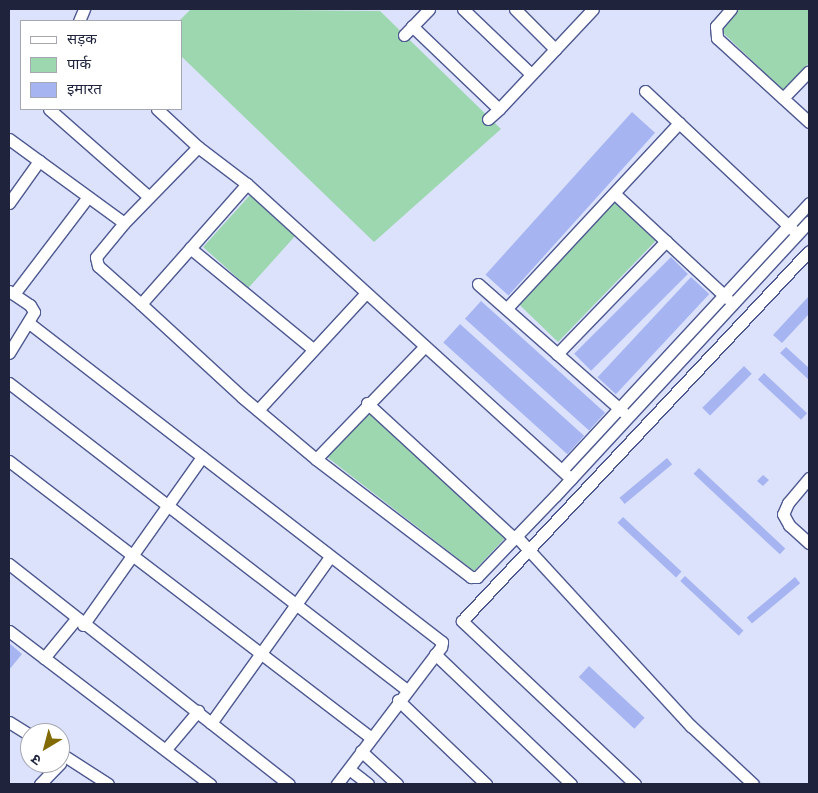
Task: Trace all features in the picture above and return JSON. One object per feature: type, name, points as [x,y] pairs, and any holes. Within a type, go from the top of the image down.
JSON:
[{"type":"street","points":[[429,9],[408,31],[499,109]]},
{"type":"street","points":[[463,9],[531,74]]},
{"type":"street","points":[[515,9],[555,49]]},
{"type":"street","points":[[488,119],[592,9]]},
{"type":"street","points":[[731,9],[716,26],[717,38],[809,122]]},
{"type":"street","points":[[783,98],[809,71]]},
{"type":"street","points":[[645,91],[797,235]]},
{"type":"street","points":[[50,110],[149,197]]},
{"type":"street","points":[[159,110],[198,147],[247,184],[365,294],[571,479]]},
{"type":"street","points":[[507,308],[679,123]]},
{"type":"street","points":[[9,138],[124,223]]},
{"type":"street","points":[[198,147],[124,223],[98,253],[96,262],[258,410],[316,459],[471,577],[477,577],[571,479],[622,411],[724,294],[809,203]]},
{"type":"street","points":[[10,199],[40,160]]},
{"type":"street","points":[[141,304],[247,184]]},
{"type":"street","points":[[615,194],[733,303]]},
{"type":"street","points":[[9,352],[29,324],[33,308],[12,293],[88,197]]},
{"type":"street","points":[[562,470],[733,303],[809,222]]},
{"type":"street","points":[[557,354],[666,241]]},
{"type":"street","points":[[190,248],[313,349]]},
{"type":"street","points":[[635,784],[462,621],[809,251]]},
{"type":"street","points":[[478,284],[622,411]]},
{"type":"street","points":[[258,410],[365,294]]},
{"type":"street","points":[[29,324],[330,557],[440,639],[442,644],[435,654],[398,700],[337,784]]},
{"type":"street","points":[[316,459],[367,403],[424,346]]},
{"type":"street","points":[[9,383],[296,607],[407,690]]},
{"type":"street","points":[[367,403],[529,550],[691,726],[754,784]]},
{"type":"street","points":[[44,658],[80,622],[134,554],[202,457]]},
{"type":"street","points":[[9,461],[134,554],[371,738]]},
{"type":"street","points":[[809,478],[788,503],[783,514],[789,525],[809,543]]},
{"type":"street","points":[[211,723],[330,557]]},
{"type":"street","points":[[9,564],[80,622],[289,784]]},
{"type":"street","points":[[9,631],[210,784]]},
{"type":"street","points":[[435,654],[571,784]]},
{"type":"street","points":[[398,700],[486,784]]},
{"type":"street","points":[[166,749],[198,712]]},
{"type":"street","points":[[9,722],[20,729]]},
{"type":"street","points":[[361,751],[397,784]]},
{"type":"street","points":[[70,764],[108,784]]},
{"type":"street","points":[[349,769],[368,784]]},
{"type":"street","points":[[40,784],[49,773]]},
{"type":"green space","points":[[191,9],[380,11],[501,129],[374,242],[182,57],[182,20],[180,20]]},
{"type":"green space","points":[[739,9],[809,9],[809,63],[783,90],[719,29]]},
{"type":"green space","points":[[250,195],[295,236],[248,288],[203,247]]},
{"type":"green space","points":[[615,201],[656,241],[558,342],[517,302]]},
{"type":"green space","points":[[370,411],[505,538],[474,571],[327,457]]},
{"type":"building","points":[[632,112],[655,133],[508,295],[485,275]]},
{"type":"building","points":[[671,257],[688,274],[591,371],[574,354]]},
{"type":"building","points":[[691,277],[709,294],[616,394],[598,377]]},
{"type":"building","points":[[809,296],[809,314],[782,343],[773,335]]},
{"type":"building","points":[[481,301],[605,413],[589,431],[465,319]]},
{"type":"building","points":[[460,324],[584,436],[567,454],[443,343]]},
{"type":"building","points":[[786,347],[809,368],[809,380],[780,353]]},
{"type":"building","points":[[744,366],[752,374],[710,415],[702,408]]},
{"type":"building","points":[[764,373],[807,413],[801,420],[758,380]]},
{"type":"building","points":[[667,458],[672,464],[625,504],[620,498]]},
{"type":"building","points":[[699,468],[785,548],[780,554],[694,474]]},
{"type":"building","points":[[763,475],[769,480],[763,486],[757,481]]},
{"type":"building","points":[[623,517],[682,572],[676,577],[618,523]]},
{"type":"building","points":[[685,576],[744,631],[739,636],[680,581]]},
{"type":"building","points":[[795,577],[800,583],[752,624],[747,617]]},
{"type":"building","points":[[9,643],[22,654],[9,670]]},
{"type":"building","points":[[589,666],[645,718],[634,729],[579,677]]}]
